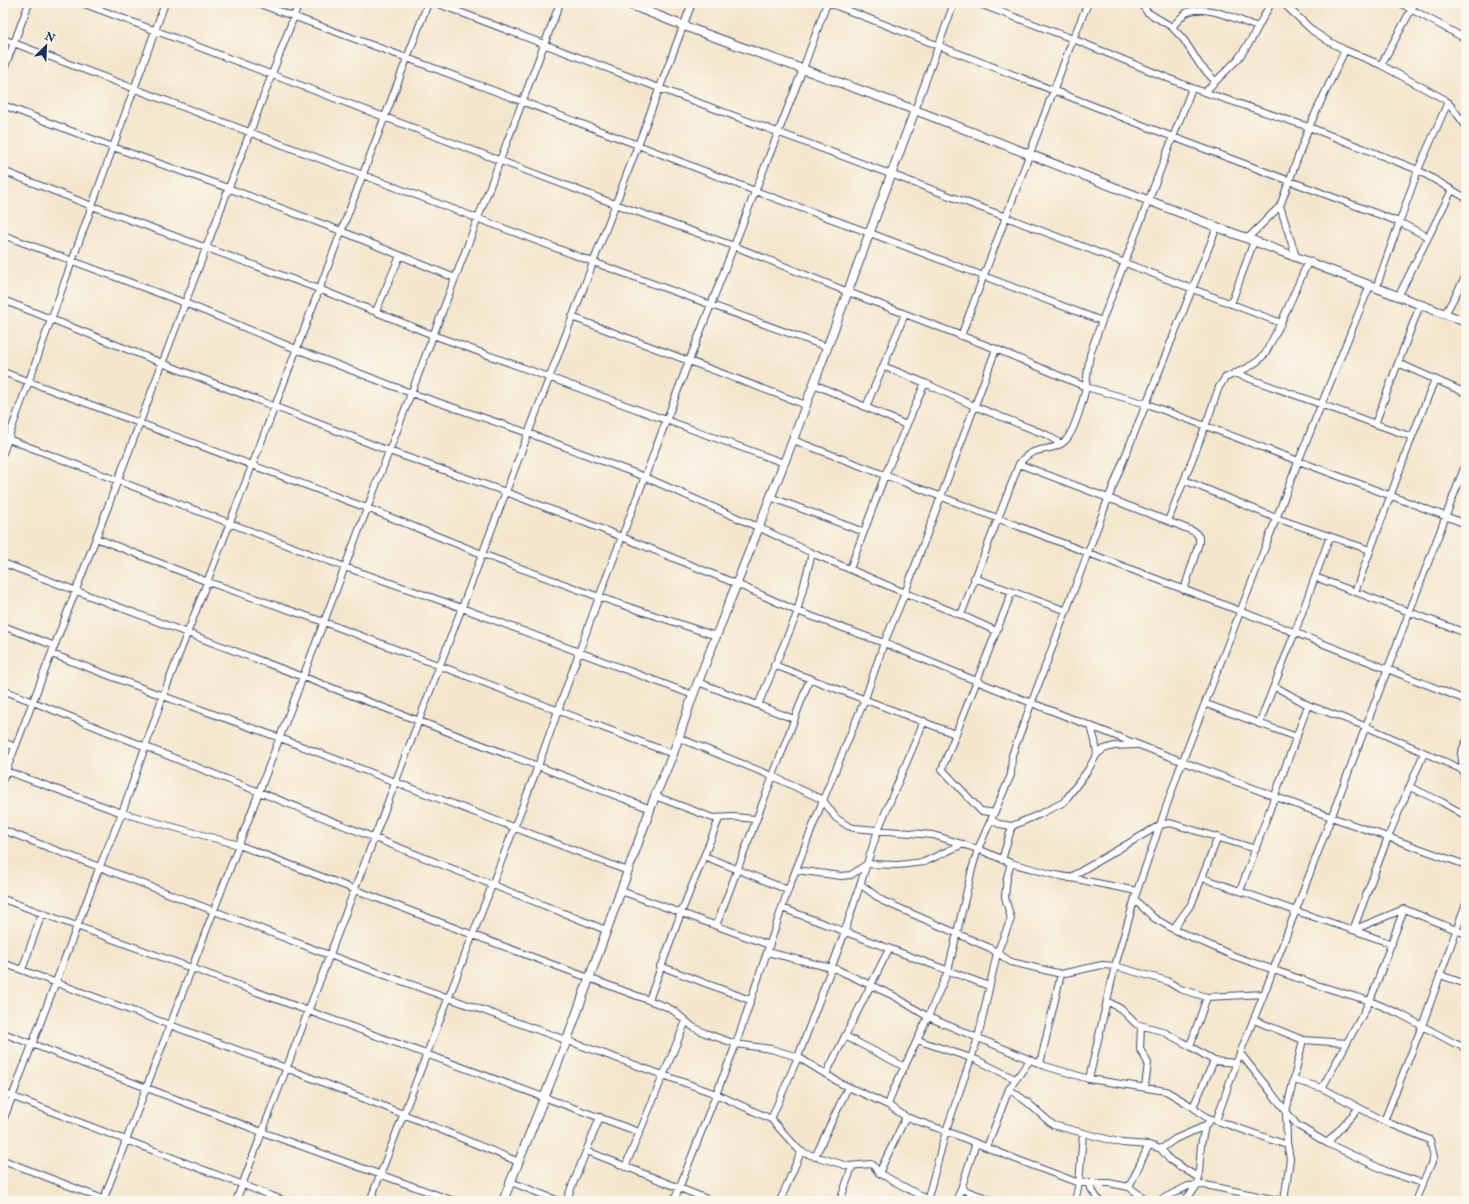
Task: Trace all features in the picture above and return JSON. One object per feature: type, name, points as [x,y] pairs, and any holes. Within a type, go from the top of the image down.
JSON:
[{"type":"street","points":[[3,72],[29,3]]},
{"type":"street","points":[[82,3],[615,204],[734,246],[996,349],[1086,387],[1147,404],[1466,524]]},
{"type":"street","points":[[3,453],[6,438],[52,319],[165,3]]},
{"type":"street","points":[[257,3],[407,58],[755,191],[1102,321]]},
{"type":"street","points":[[3,779],[52,654],[299,3]]},
{"type":"street","points":[[3,1121],[77,925],[122,813],[163,696],[208,582],[428,3]]},
{"type":"street","points":[[436,3],[1006,217],[1281,324]]},
{"type":"street","points":[[3,1160],[104,1200],[191,968],[560,3]]},
{"type":"street","points":[[626,3],[684,26],[915,110],[1466,322]]},
{"type":"street","points":[[236,1201],[692,3]]},
{"type":"street","points":[[370,1201],[447,998],[473,935],[513,827],[538,766],[599,597],[689,361],[778,131],[804,69],[828,3],[1173,137],[1399,222],[1428,237]]},
{"type":"street","points":[[503,1201],[567,1040],[655,796],[679,738],[693,694],[793,440],[954,3]]},
{"type":"street","points":[[977,3],[1073,39],[1192,88],[1309,127],[1418,170],[1466,198]]},
{"type":"street","points":[[961,336],[1029,154],[1088,3]]},
{"type":"street","points":[[1140,3],[1147,12],[1172,27],[1184,40],[1200,65],[1215,81]]},
{"type":"street","points":[[1205,92],[1238,59],[1271,3]]},
{"type":"street","points":[[1283,3],[1313,31],[1345,50],[1381,65],[1448,102],[1466,126]]},
{"type":"street","points":[[1400,3],[1466,39]]},
{"type":"street","points":[[1381,65],[1416,3]]},
{"type":"street","points":[[1172,27],[1191,11],[1205,10],[1213,11],[1258,27]]},
{"type":"street","points":[[3,39],[593,262],[827,347]]},
{"type":"street","points":[[1231,304],[1251,240],[1280,206],[1309,127],[1345,50]]},
{"type":"street","points":[[961,615],[1019,464],[1033,451],[1054,448],[1061,444],[1071,433],[1086,387],[1090,356],[1102,321],[1192,88]]},
{"type":"street","points":[[1088,1079],[1115,966],[1160,825],[1240,611],[1321,404],[1373,287],[1418,170],[1448,102]]},
{"type":"street","points":[[3,105],[341,231],[455,278]]},
{"type":"street","points":[[3,171],[92,206],[319,289],[433,335],[784,463]]},
{"type":"street","points":[[1398,297],[1452,190]]},
{"type":"street","points":[[1280,206],[1296,257]]},
{"type":"street","points":[[888,1105],[948,971],[956,933],[978,849],[1011,775],[1012,755],[1108,499],[1217,227]]},
{"type":"street","points":[[3,235],[185,303],[296,349],[411,393],[528,433],[645,477],[758,527],[812,553],[996,631]]},
{"type":"street","points":[[376,311],[400,256]]},
{"type":"street","points":[[1168,520],[1205,427],[1219,387],[1225,378],[1253,364],[1265,354],[1281,324],[1308,262]]},
{"type":"street","points":[[1445,314],[1466,276]]},
{"type":"street","points":[[3,300],[389,451],[506,492],[622,537],[737,584],[797,612],[884,643],[1032,703],[1184,762],[1466,865]]},
{"type":"street","points":[[1375,424],[1420,305]]},
{"type":"street","points":[[866,408],[905,314]]},
{"type":"street","points":[[572,317],[806,405]]},
{"type":"street","points":[[674,1201],[736,1044],[788,890],[864,699],[884,643],[905,593],[996,349]]},
{"type":"street","points":[[1398,363],[1466,393]]},
{"type":"street","points":[[883,366],[925,383],[974,406],[1047,435],[1061,444]]},
{"type":"street","points":[[3,372],[252,464],[482,554],[599,597],[716,636]]},
{"type":"street","points":[[1234,373],[1412,437]]},
{"type":"street","points":[[1355,592],[1435,379]]},
{"type":"street","points":[[850,569],[885,475],[925,383]]},
{"type":"street","points":[[814,384],[906,425]]},
{"type":"street","points":[[6,438],[345,566],[693,694]]},
{"type":"street","points":[[793,440],[1295,632],[1466,700]]},
{"type":"street","points":[[1019,464],[1108,499],[1168,520],[1195,532],[1199,536],[1199,543],[1184,590]]},
{"type":"street","points":[[1161,1149],[1175,1139],[1205,1126],[1214,1120],[1296,911],[1365,726],[1466,464]]},
{"type":"street","points":[[1184,480],[1276,518],[1370,550]]},
{"type":"street","points":[[770,497],[864,532]]},
{"type":"street","points":[[1259,724],[1330,536]]},
{"type":"street","points":[[96,538],[208,582],[324,622],[673,754]]},
{"type":"street","points":[[758,705],[797,612],[812,553]]},
{"type":"street","points":[[3,563],[651,810]]},
{"type":"street","points":[[1315,576],[1466,633]]},
{"type":"street","points":[[974,578],[1067,611]]},
{"type":"street","points":[[990,812],[981,811],[942,769],[1012,592]]},
{"type":"street","points":[[3,626],[55,646]]},
{"type":"street","points":[[52,654],[280,738],[628,871]]},
{"type":"street","points":[[774,665],[955,734]]},
{"type":"street","points":[[716,926],[810,678]]},
{"type":"street","points":[[698,682],[794,719]]},
{"type":"street","points":[[1274,686],[1308,705],[1365,726],[1463,770]]},
{"type":"street","points":[[3,690],[606,930]]},
{"type":"street","points":[[1206,704],[1297,737]]},
{"type":"street","points":[[1240,891],[1308,705]]},
{"type":"street","points":[[771,1119],[798,1058],[845,933],[878,830],[924,721]]},
{"type":"street","points":[[1091,726],[1097,754]]},
{"type":"street","points":[[679,738],[772,776],[823,800],[836,818],[848,826],[854,828],[933,835],[978,849],[1011,864],[1068,878],[1138,891]]},
{"type":"street","points":[[3,742],[15,747]]},
{"type":"street","points":[[1466,742],[1461,753],[1466,792]]},
{"type":"street","points":[[991,820],[999,824],[1012,826],[1064,802],[1088,770],[1097,754],[1104,749],[1114,746],[1139,744]]},
{"type":"street","points":[[1353,930],[1388,837],[1424,753]]},
{"type":"street","points":[[6,771],[122,813],[239,845],[355,891],[649,1000],[674,1011],[699,1031],[736,1044],[771,1049],[798,1058],[848,1087],[888,1105],[906,1117],[1079,1183],[1109,1183],[1129,1187],[1148,1201]]},
{"type":"street","points":[[1410,787],[1442,802],[1466,816]]},
{"type":"street","points":[[655,796],[713,818],[719,819],[734,817],[756,819]]},
{"type":"street","points":[[649,1000],[680,913],[719,819]]},
{"type":"street","points":[[1068,878],[1160,825],[1170,823],[1256,849]]},
{"type":"street","points":[[1002,860],[1012,826]]},
{"type":"street","points":[[3,830],[329,955],[716,1094],[771,1119],[801,1152],[852,1167],[871,1164],[879,1173],[928,1201],[946,1131],[978,1038],[997,953],[1011,919],[1005,897],[1007,877],[1011,864]]},
{"type":"street","points":[[1173,929],[1192,903],[1218,837]]},
{"type":"street","points":[[796,870],[841,876],[856,872],[867,864],[898,865],[924,862],[963,844]]},
{"type":"street","points":[[704,856],[788,890]]},
{"type":"street","points":[[1203,878],[1392,944]]},
{"type":"street","points":[[860,884],[883,901],[990,948],[1011,962],[1061,974],[1102,965],[1115,966],[1167,981],[1180,989],[1207,997],[1264,994]]},
{"type":"street","points":[[621,891],[769,945]]},
{"type":"street","points":[[3,899],[77,925],[425,1055],[639,1132]]},
{"type":"street","points":[[1135,900],[1154,918],[1173,929],[1234,956],[1321,986],[1370,1000],[1390,1009],[1454,1044],[1466,1048]]},
{"type":"street","points":[[1384,1121],[1422,1026],[1466,903]]},
{"type":"street","points":[[782,908],[989,986]]},
{"type":"street","points":[[1353,930],[1404,909],[1466,934]]},
{"type":"street","points":[[1322,1088],[1348,1043],[1370,1000],[1404,909]]},
{"type":"street","points":[[22,970],[42,913]]},
{"type":"street","points":[[826,1074],[889,949]]},
{"type":"street","points":[[767,952],[832,968],[871,984],[881,991],[900,999],[928,1017],[1040,1064],[1088,1079],[1166,1091],[1192,1106],[1202,1115],[1287,1145]]},
{"type":"street","points":[[3,963],[286,1068],[519,1162]]},
{"type":"street","points":[[660,966],[750,1000]]},
{"type":"street","points":[[1040,1064],[1061,974]]},
{"type":"street","points":[[1440,975],[1466,984]]},
{"type":"street","points":[[1190,1046],[1207,997]]},
{"type":"street","points":[[1107,1001],[1121,1009],[1128,1017],[1141,1026],[1162,1031],[1214,1061],[1236,1063]]},
{"type":"street","points":[[1254,1020],[1303,1040],[1348,1043]]},
{"type":"street","points":[[625,1167],[686,1021]]},
{"type":"street","points":[[1141,1026],[1140,1049],[1148,1063],[1145,1087]]},
{"type":"street","points":[[3,1033],[262,1132],[454,1201]]},
{"type":"street","points":[[845,1036],[905,1067]]},
{"type":"street","points":[[917,1040],[972,1058],[1015,1079]]},
{"type":"street","points":[[1158,1201],[1188,1186],[1205,1185],[1284,1201],[1290,1159],[1287,1145],[1286,1112],[1303,1040]]},
{"type":"street","points":[[1240,1053],[1297,1125],[1327,1142],[1386,1171],[1422,1183]]},
{"type":"street","points":[[987,1147],[1009,1089],[1030,1060]]},
{"type":"street","points":[[1192,1106],[1214,1061]]},
{"type":"street","points":[[1294,1080],[1322,1088],[1384,1121],[1430,1140],[1434,1157],[1415,1201]]},
{"type":"street","points":[[815,1157],[848,1087]]},
{"type":"street","points":[[1009,1089],[1027,1102],[1053,1125],[1122,1143],[1149,1145],[1161,1149],[1170,1160],[1199,1178]]},
{"type":"street","points":[[3,1093],[286,1201]]},
{"type":"street","points":[[1327,1142],[1358,1108]]},
{"type":"street","points":[[566,1201],[600,1117]]},
{"type":"street","points":[[879,1173],[906,1117]]},
{"type":"street","points":[[1184,1201],[1198,1185],[1201,1145],[1205,1126]]},
{"type":"street","points":[[1075,1201],[1079,1183],[1083,1133]]},
{"type":"street","points":[[956,1201],[976,1143]]},
{"type":"street","points":[[1129,1187],[1149,1145]]},
{"type":"street","points":[[586,1150],[712,1201]]},
{"type":"street","points":[[780,1201],[801,1152]]},
{"type":"street","points":[[840,1201],[852,1167]]},
{"type":"street","points":[[511,1182],[559,1201]]},
{"type":"street","points":[[1087,1182],[1099,1201]]},
{"type":"street","points":[[961,1189],[995,1201]]}]
